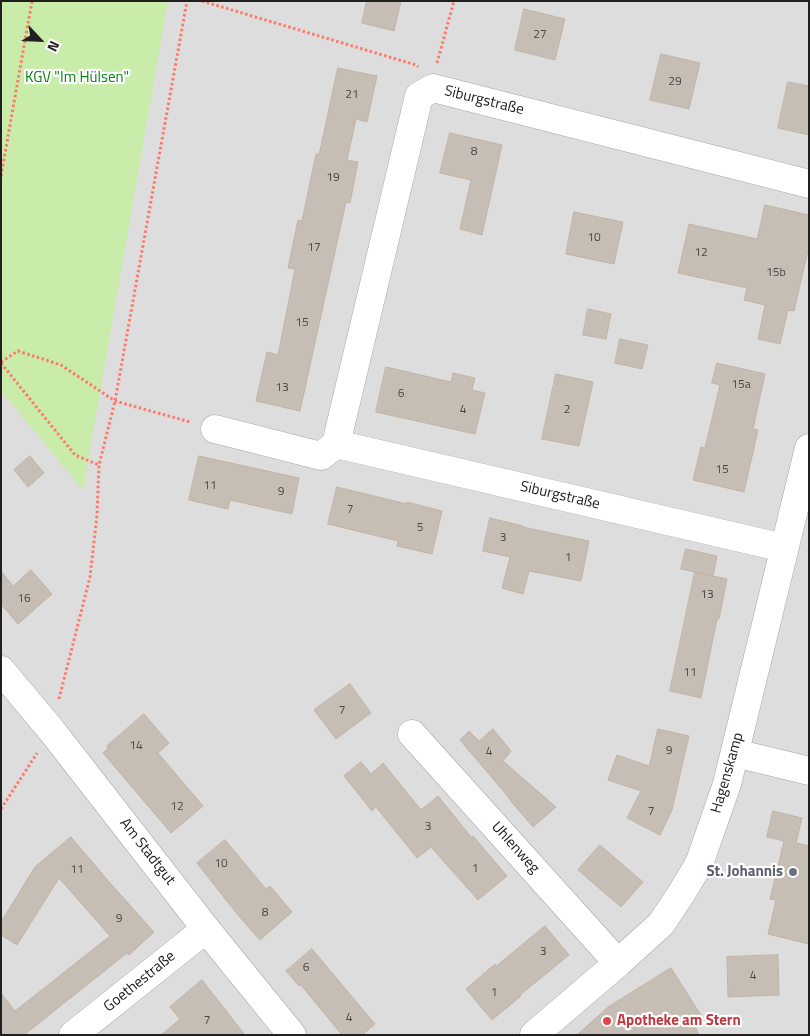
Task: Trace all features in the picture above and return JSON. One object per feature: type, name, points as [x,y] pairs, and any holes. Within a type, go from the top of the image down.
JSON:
[{"type":"street","name":"Siburgstraße","points":[[784,548],[336,444],[419,96],[432,88],[809,184]]},
{"type":"street","points":[[215,428],[320,456],[336,444]]},
{"type":"street","name":"Hagenskamp","points":[[534,1035],[618,963],[660,924],[698,864],[728,784],[809,448]]},
{"type":"street","name":"Am Stadtgut","points":[[1,670],[52,731],[206,929],[292,1035]]},
{"type":"street","name":"Uhlenweg","points":[[412,734],[618,963]]},
{"type":"street","points":[[735,752],[809,771]]},
{"type":"street","name":"Goethestraße","points":[[74,1035],[206,929]]},
{"type":"path","points":[[1,176],[32,1]]},
{"type":"path","points":[[1,809],[52,731],[90,577],[97,514],[99,465],[115,401],[187,1]]},
{"type":"path","points":[[202,1],[416,64],[432,88]]},
{"type":"path","points":[[432,88],[439,54],[454,1]]},
{"type":"path","points":[[99,465],[75,455],[1,363],[18,351],[61,365],[115,401],[215,428]]},
{"type":"shaded area","points":[[1,1],[809,1],[809,1035],[1,1035]]},
{"type":"green space","name":"KGV \"Im Hülsen\"","points":[[1,1],[168,1],[83,490],[1,391]]},
{"type":"building","points":[[367,1],[401,1],[394,31],[362,23]]},
{"type":"building","points":[[524,9],[565,19],[555,60],[515,50]]},
{"type":"building","points":[[661,54],[700,63],[689,109],[650,100]]},
{"type":"building","points":[[338,68],[377,76],[367,122],[356,119],[347,160],[358,162],[350,203],[346,202],[300,411],[256,401],[267,352],[278,355],[295,269],[288,268],[298,220],[302,221],[316,154],[319,154]]},
{"type":"building","points":[[788,82],[809,86],[809,135],[778,128]]},
{"type":"building","points":[[450,133],[502,145],[482,235],[460,229],[471,180],[440,173]]},
{"type":"building","points":[[765,205],[809,215],[809,246],[794,311],[788,310],[780,344],[758,339],[765,305],[744,300],[747,288],[678,273],[689,224],[757,239]]},
{"type":"building","points":[[574,212],[623,222],[614,264],[566,254]]},
{"type":"building","points":[[588,309],[611,314],[606,339],[583,335]]},
{"type":"building","points":[[620,339],[648,345],[642,369],[615,363]]},
{"type":"building","points":[[717,363],[765,374],[753,429],[758,430],[744,492],[693,480],[701,447],[705,448],[720,385],[712,383]]},
{"type":"building","points":[[386,367],[451,382],[453,373],[475,378],[472,390],[485,393],[475,434],[376,412]]},
{"type":"building","points":[[556,374],[593,382],[579,446],[542,439]]},
{"type":"building","points":[[30,456],[44,473],[28,487],[14,470]]},
{"type":"building","points":[[199,456],[299,478],[292,514],[230,500],[228,509],[189,500]]},
{"type":"building","points":[[337,487],[442,511],[432,554],[397,546],[398,541],[328,524]]},
{"type":"building","points":[[490,518],[589,541],[581,581],[529,571],[523,594],[502,588],[510,557],[483,551]]},
{"type":"building","points":[[686,549],[717,556],[713,576],[681,569]]},
{"type":"building","points":[[31,570],[52,594],[18,624],[1,604],[1,571],[13,586]]},
{"type":"building","points":[[695,572],[727,579],[701,698],[670,691]]},
{"type":"building","points":[[350,684],[371,713],[336,739],[314,710]]},
{"type":"building","points":[[144,714],[169,743],[158,753],[203,806],[171,833],[103,753],[108,748],[107,746]]},
{"type":"building","points":[[493,729],[511,751],[503,761],[556,807],[533,827],[460,740],[469,731],[479,741]]},
{"type":"building","points":[[658,729],[689,736],[672,810],[660,835],[627,818],[641,791],[608,780],[617,755],[649,766]]},
{"type":"building","points":[[361,762],[371,774],[383,763],[421,810],[438,796],[472,838],[473,836],[507,876],[478,900],[431,847],[417,858],[376,807],[372,811],[344,776]]},
{"type":"building","name":"St. Johannis","points":[[773,811],[802,818],[796,843],[809,846],[809,944],[768,934],[776,900],[770,899],[784,841],[767,837]]},
{"type":"building","points":[[71,837],[154,932],[129,955],[127,953],[24,1035],[1,1035],[1,993],[15,1011],[110,936],[59,878],[17,945],[1,935],[1,922],[35,867]]},
{"type":"building","points":[[225,840],[266,889],[270,886],[292,912],[260,940],[197,863]]},
{"type":"building","points":[[600,845],[643,882],[621,907],[578,870]]},
{"type":"building","points":[[545,926],[569,955],[492,1020],[466,989]]},
{"type":"building","points":[[312,949],[375,1024],[362,1035],[342,1035],[301,985],[299,986],[286,971]]},
{"type":"building","points":[[778,955],[779,995],[728,997],[727,957]]},
{"type":"building","points":[[671,968],[704,1020],[695,1026],[699,1035],[577,1035],[608,1007]]},
{"type":"building","points":[[202,980],[245,1035],[161,1035],[180,1019],[170,1007]]},
{"type":"place","name":"St. Johannis","points":[[793,872]]},
{"type":"place","name":"Apotheke am Stern","points":[[607,1021]]}]
